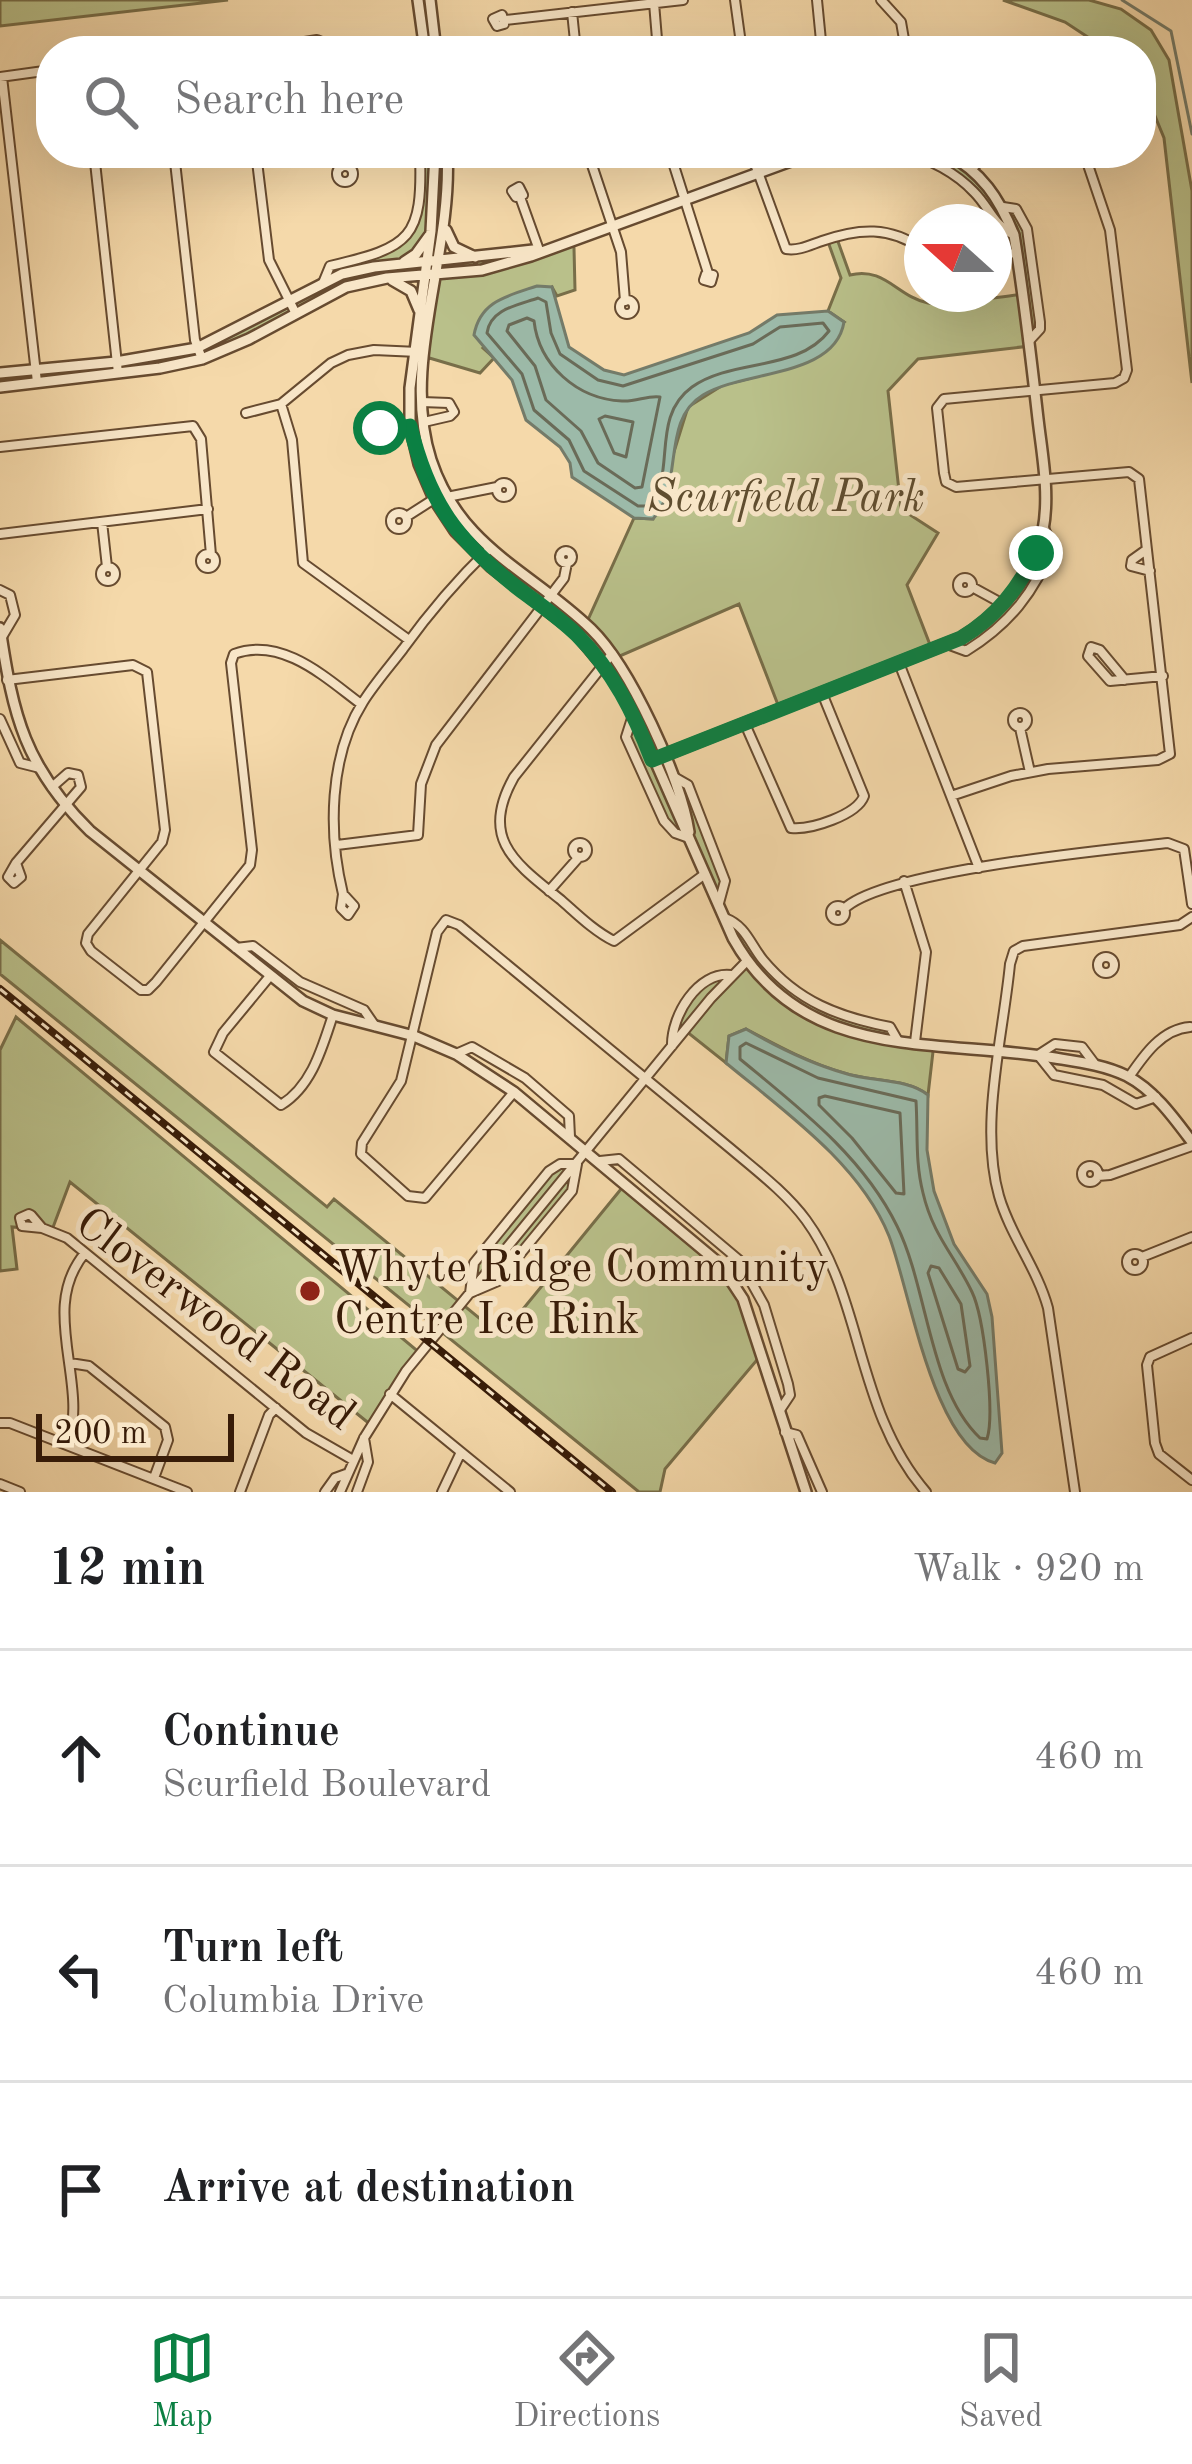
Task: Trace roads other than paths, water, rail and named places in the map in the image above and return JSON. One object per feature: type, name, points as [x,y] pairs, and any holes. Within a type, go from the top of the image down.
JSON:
[{"type":"street","points":[[418,0],[423,36]]},
{"type":"street","points":[[430,0],[434,36]]},
{"type":"street","points":[[505,20],[683,0]]},
{"type":"street","points":[[735,0],[740,36]]},
{"type":"street","points":[[817,0],[821,36]]},
{"type":"street","points":[[881,0],[901,22],[903,36]]},
{"type":"street","points":[[654,3],[657,36]]},
{"type":"street","points":[[572,12],[574,36]]},
{"type":"street","points":[[36,72],[1,77],[38,382]]},
{"type":"street","points":[[96,168],[117,367]]},
{"type":"street","points":[[177,168],[200,354]]},
{"type":"street","points":[[258,168],[266,248],[275,278],[295,312]]},
{"type":"street","points":[[323,283],[330,266],[379,254],[404,240],[415,224],[421,199],[420,168]]},
{"type":"street","points":[[434,168],[420,312],[424,422],[431,459],[448,497],[484,553]]},
{"type":"street","points":[[447,168],[446,229],[410,426],[434,499],[455,531],[546,602],[593,631],[612,654],[644,709],[680,822],[691,836]]},
{"type":"street","points":[[593,168],[621,252],[626,301]]},
{"type":"street","points":[[675,168],[708,273]]},
{"type":"street","points":[[756,168],[786,249],[843,234],[883,230],[904,237]]},
{"type":"street","points":[[440,267],[482,270],[772,168]]},
{"type":"street","points":[[939,168],[957,176],[995,223],[1014,235]]},
{"type":"street","points":[[973,168],[1001,204]]},
{"type":"street","points":[[951,796],[1030,772],[1166,759],[1171,748],[1135,474],[950,486],[944,473],[938,418],[939,401],[944,398],[1115,383],[1124,378],[1110,230],[1089,168]]},
{"type":"street","points":[[520,197],[539,250]]},
{"type":"street","points":[[1012,208],[1027,229],[1040,322],[1029,341]]},
{"type":"street","points":[[446,229],[454,247],[481,259]]},
{"type":"street","points":[[658,758],[947,644],[975,629],[1003,604],[1025,574],[1044,528],[1045,478],[1012,230]]},
{"type":"street","points":[[396,266],[416,254],[431,231]]},
{"type":"street","points":[[200,354],[289,300],[358,271],[440,267],[539,250]]},
{"type":"street","points":[[1012,253],[1017,253]]},
{"type":"street","points":[[0,387],[200,354],[249,339],[346,287],[427,268]]},
{"type":"street","points":[[387,278],[411,291],[420,312]]},
{"type":"street","points":[[246,413],[281,404],[348,355],[374,350],[420,352]]},
{"type":"street","points":[[0,373],[117,367]]},
{"type":"street","points":[[422,402],[449,403],[454,412],[424,422]]},
{"type":"street","points":[[281,404],[292,440],[303,563],[409,640]]},
{"type":"street","points":[[0,447],[185,425],[199,430],[212,555]]},
{"type":"street","points":[[383,431],[410,426]]},
{"type":"street","points":[[448,497],[497,487]]},
{"type":"street","points":[[406,517],[434,499]]},
{"type":"street","points":[[0,534],[208,509]]},
{"type":"street","points":[[102,522],[107,567]]},
{"type":"street","points":[[947,644],[966,651],[1004,624],[1024,602],[1052,545],[1044,528]]},
{"type":"street","points":[[1146,550],[1131,566],[1150,571]]},
{"type":"street","points":[[343,894],[337,844],[338,772],[361,704],[452,586],[484,553]]},
{"type":"street","points":[[337,844],[418,836],[421,784],[436,746],[564,578],[567,563]]},
{"type":"street","points":[[972,587],[1003,604]]},
{"type":"street","points":[[0,590],[10,595],[15,615],[2,638]]},
{"type":"street","points":[[546,602],[602,664],[671,776],[725,918],[746,962],[766,986],[816,1021],[846,1032],[1095,1064],[1129,1077],[1156,1097],[1190,1137],[1110,1175],[1098,1176]]},
{"type":"street","points":[[0,628],[6,680],[19,730],[64,805],[90,831],[303,1001],[333,1016],[414,1036],[456,1054],[514,1092],[721,1264],[743,1299],[806,1492]]},
{"type":"street","points":[[1125,680],[1100,650],[1091,647],[1088,656],[1109,682],[1163,676]]},
{"type":"street","points":[[6,680],[133,665],[147,672],[165,830],[162,842],[86,938],[91,951],[134,987],[148,990],[250,865],[234,655],[257,650],[290,657],[308,664],[361,704]]},
{"type":"street","points":[[612,654],[503,796],[499,819],[508,854],[608,938],[619,940],[707,872]]},
{"type":"street","points":[[899,663],[980,869]]},
{"type":"street","points":[[746,724],[791,828],[803,829],[855,809],[864,796],[822,693]]},
{"type":"street","points":[[634,713],[626,737],[664,821],[674,832],[691,836]]},
{"type":"street","points":[[0,719],[20,763],[40,768]]},
{"type":"street","points":[[1020,728],[1030,772]]},
{"type":"street","points":[[16,863],[81,787],[80,777],[68,773],[52,787]]},
{"type":"street","points":[[671,776],[688,785],[725,881],[719,903]]},
{"type":"street","points":[[844,909],[861,895],[904,881],[1174,843],[1186,855],[1192,904]]},
{"type":"street","points":[[549,891],[579,857]]},
{"type":"street","points":[[904,881],[926,952],[915,1042]]},
{"type":"street","points":[[1075,1492],[1048,1308],[1040,1279],[1000,1202],[993,1169],[990,1136],[1014,952],[1023,946],[1180,926],[1192,917]]},
{"type":"street","points":[[725,918],[742,928],[762,959],[789,987],[836,1015],[890,1027],[898,1041]]},
{"type":"street","points":[[514,1092],[425,1198],[408,1196],[363,1157],[360,1149],[401,1081],[437,932],[446,920],[646,1078],[770,1182],[807,1222],[836,1279],[888,1438],[904,1467],[926,1492]]},
{"type":"street","points":[[1102,935],[1105,957]]},
{"type":"street","points":[[236,948],[253,946],[300,982],[364,1010],[376,1027]]},
{"type":"street","points":[[340,1492],[390,1394],[470,1293],[498,1281],[572,1191],[577,1164],[587,1151],[746,962]]},
{"type":"street","points":[[672,1046],[676,1016],[706,980],[718,973],[733,975]]},
{"type":"street","points":[[270,976],[223,1033],[214,1052],[281,1105],[317,1064],[333,1016]]},
{"type":"street","points":[[1129,1077],[1159,1040],[1177,1028],[1191,1027]]},
{"type":"street","points":[[456,1054],[472,1047],[525,1078],[569,1116],[570,1137]]},
{"type":"street","points":[[1038,1055],[1054,1075],[1103,1085],[1136,1104],[1156,1097]]},
{"type":"street","points":[[600,1161],[619,1159],[739,1260],[764,1305],[788,1384],[790,1395],[779,1412]]},
{"type":"street","points":[[470,1293],[474,1263],[549,1171],[560,1164],[577,1164]]},
{"type":"street","name":"Cloverwood Road","points":[[42,1228],[68,1238],[306,1433],[353,1460]]},
{"type":"street","points":[[1142,1257],[1192,1237]]},
{"type":"street","points":[[68,1445],[74,1405],[63,1307],[65,1287],[85,1253]]},
{"type":"street","points":[[1192,1338],[1158,1353],[1147,1366],[1155,1443],[1160,1454],[1192,1480]]},
{"type":"street","points":[[70,1363],[89,1366],[165,1427],[168,1440],[154,1479]]},
{"type":"street","points":[[390,1394],[510,1492]]},
{"type":"street","points":[[240,1492],[269,1415],[276,1408]]},
{"type":"street","points":[[0,1423],[187,1492]]},
{"type":"street","points":[[785,1432],[797,1435],[822,1492]]},
{"type":"street","points":[[357,1492],[368,1462],[364,1438]]},
{"type":"street","points":[[442,1492],[461,1452]]},
{"type":"street","points":[[325,1492],[335,1478],[347,1474]]},
{"type":"street","points":[[0,1484],[20,1492]]},
{"type":"water","points":[[537,286],[552,287],[569,347],[604,370],[624,375],[749,333],[777,315],[828,311],[844,322],[837,340],[824,354],[720,387],[690,406],[677,436],[663,505],[653,519],[634,518],[572,477],[560,447],[526,420],[512,380],[474,335],[489,307]]},
{"type":"water","points":[[746,1029],[818,1064],[910,1086],[928,1095],[927,1150],[934,1191],[954,1244],[987,1294],[992,1317],[1002,1453],[995,1463],[974,1451],[940,1398],[889,1236],[876,1210],[818,1140],[726,1063],[729,1036]]},
{"type":"waterway","points":[[1122,0],[1171,31],[1192,134]]},
{"type":"railway","points":[[0,989],[612,1492]]},
{"type":"place","name":"Whyte Ridge Community Centre Ice Rink","points":[[310,1291]]},
{"type":"park label","name":"Scurfield Park","points":[[786,495]]}]
